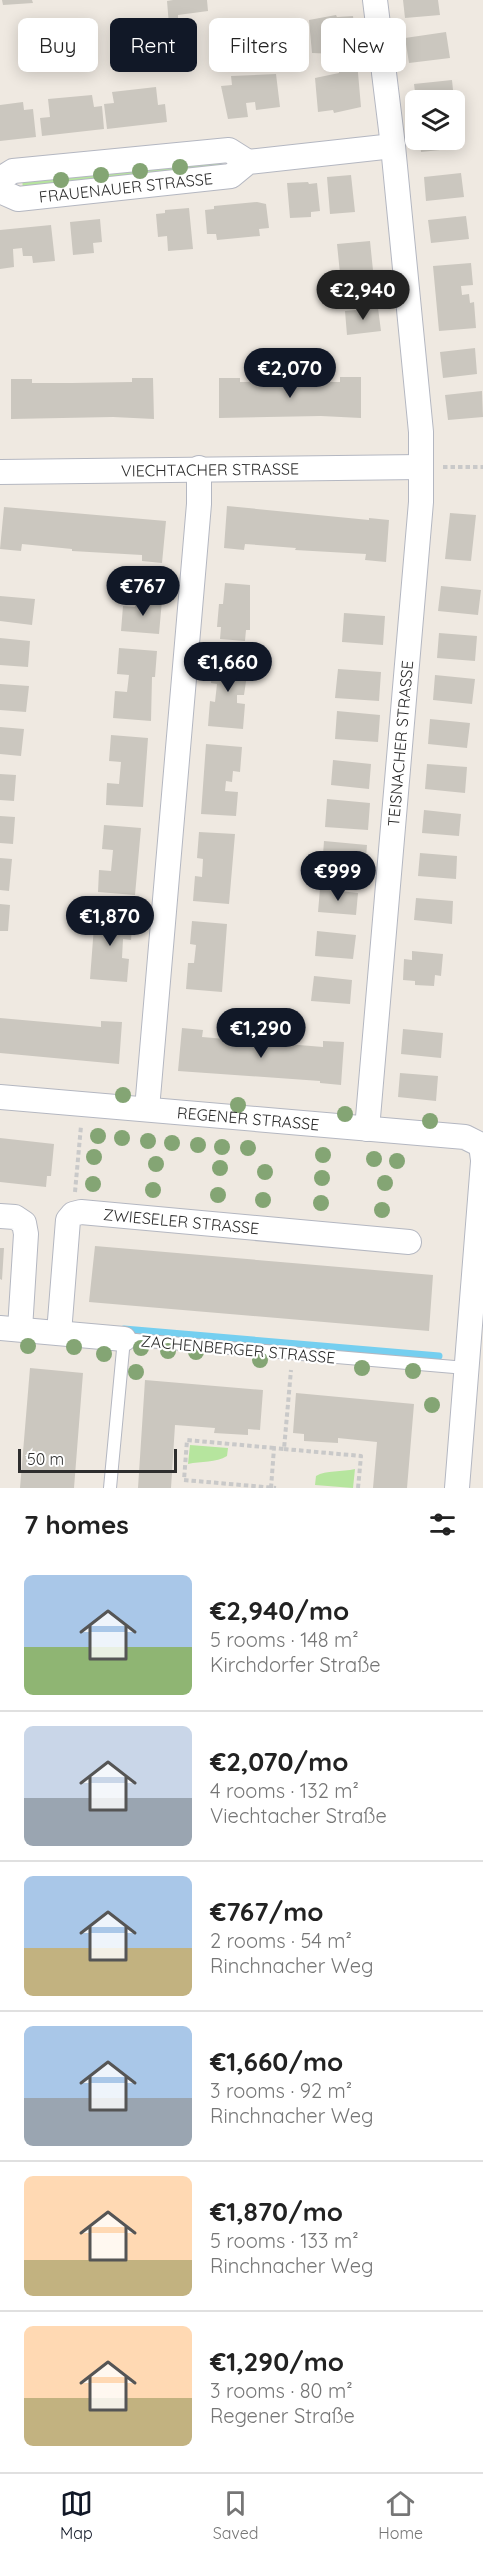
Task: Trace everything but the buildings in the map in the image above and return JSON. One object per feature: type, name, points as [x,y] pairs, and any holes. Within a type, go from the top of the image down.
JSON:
[{"type":"street","name":"TEISNACHER STRASSE","points":[[367,1129],[420,514],[421,467],[421,432],[393,146],[375,0]]},
{"type":"street","name":"FRAUENAUER STRASSE","points":[[0,191],[18,199],[231,176],[248,162],[393,146]]},
{"type":"street","name":"FRAUENAUER STRASSE","points":[[0,179],[13,171],[229,150],[248,162]]},
{"type":"street","name":"VIECHTACHER STRASSE","points":[[0,472],[421,467]]},
{"type":"street","points":[[147,1110],[199,504],[199,468]]},
{"type":"street","name":"REGENER STRASSE","points":[[0,1097],[465,1137],[481,1145],[483,1161],[457,1488]]},
{"type":"street","name":"ZWIESELER STRASSE","points":[[73,1214],[81,1212],[409,1242]]},
{"type":"street","points":[[59,1333],[68,1220],[73,1214]]},
{"type":"street","points":[[0,1216],[15,1217],[24,1223],[26,1234],[10,1329],[124,1339]]},
{"type":"lane","name":"ZACHENBERGER STRASSE","points":[[110,1488],[124,1339],[466,1368]]},
{"type":"path","points":[[421,467],[483,467]]},
{"type":"path","points":[[73,1214],[81,1126]]},
{"type":"path","points":[[285,1449],[292,1354]]},
{"type":"path","points":[[276,1488],[184,1480],[187,1440],[361,1456],[358,1488]]},
{"type":"path","points":[[271,1488],[274,1448]]},
{"type":"green space","points":[[221,157],[222,169],[23,190],[22,178]]},
{"type":"green space","points":[[190,1445],[228,1448],[227,1456],[213,1461],[188,1464]]},
{"type":"green space","points":[[355,1469],[353,1488],[315,1485],[316,1476],[320,1474]]},
{"type":"waterway","points":[[124,1329],[439,1356]]}]
